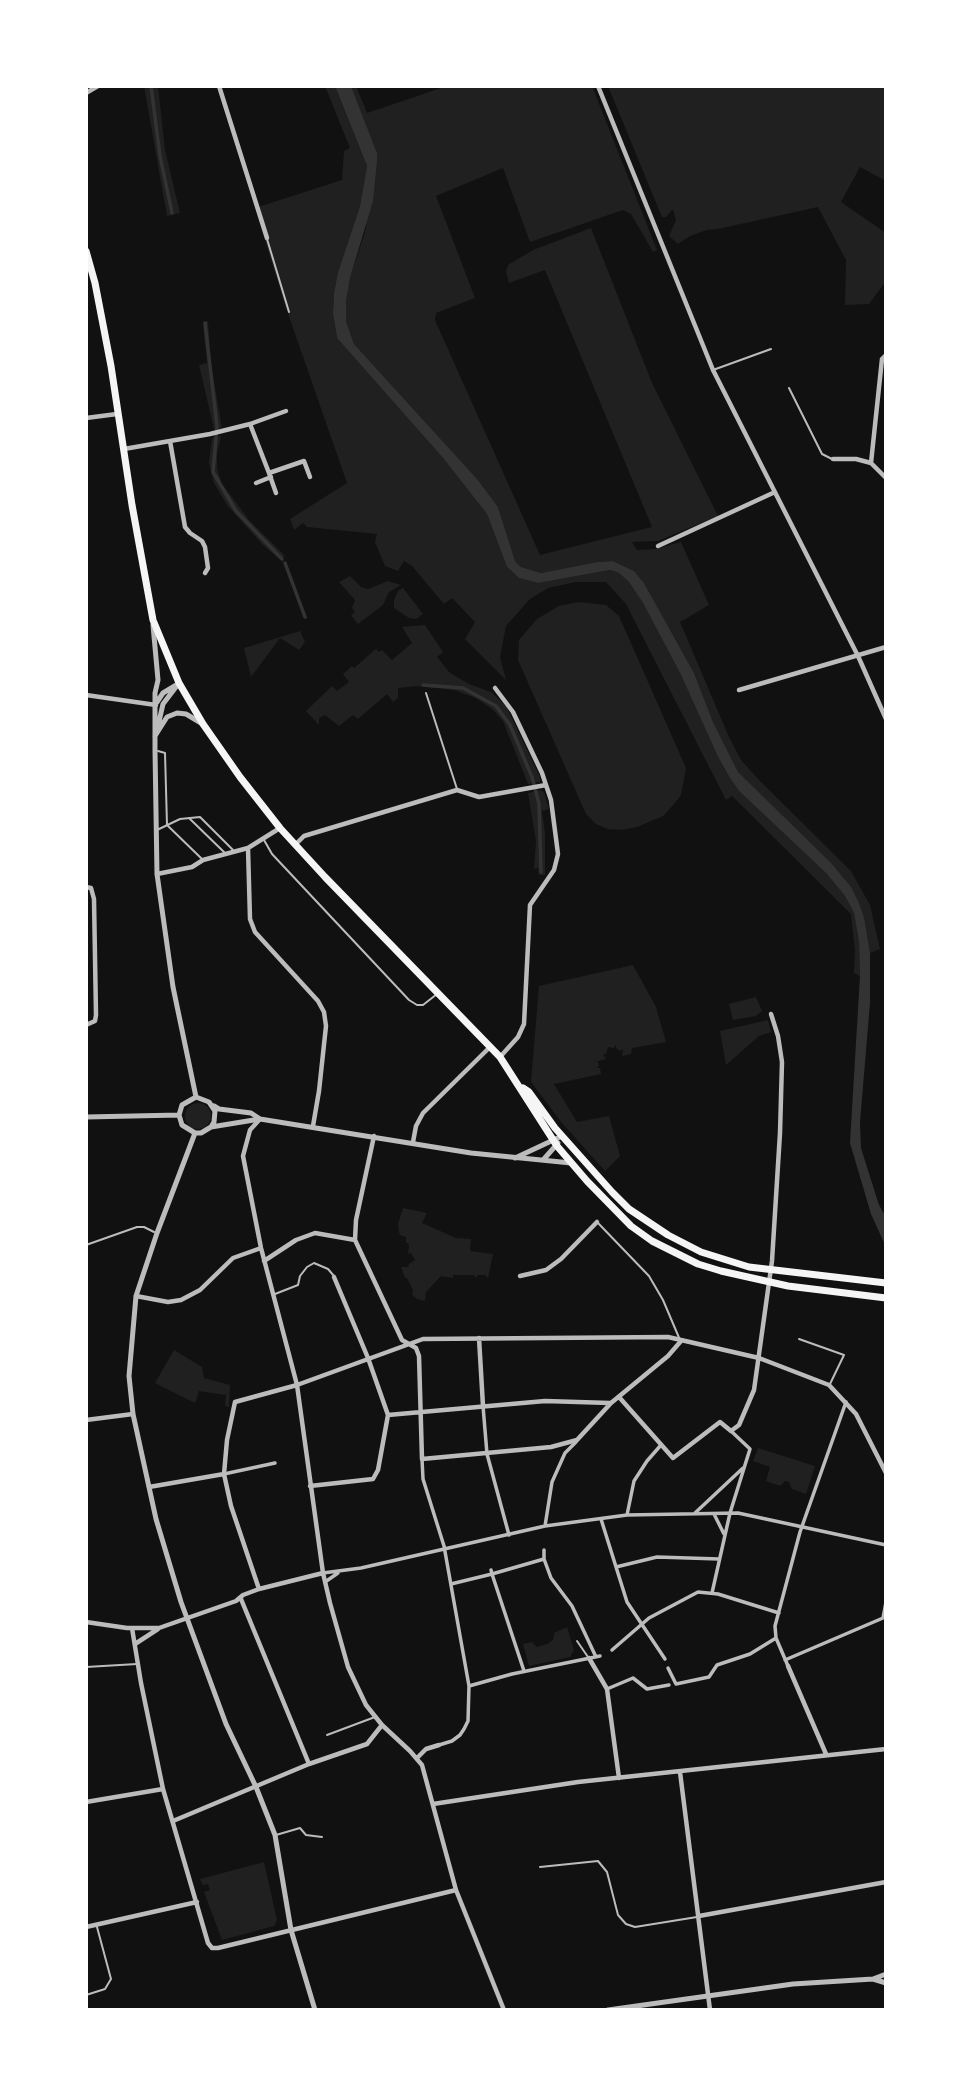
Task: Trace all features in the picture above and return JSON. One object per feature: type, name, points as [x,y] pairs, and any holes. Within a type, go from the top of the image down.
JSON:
[{"type":"main road","points":[[86,251],[95,283],[131,505],[153,620],[179,683],[203,724],[241,778],[295,845],[491,1046],[571,1163],[615,1211],[652,1241],[698,1264],[747,1278],[886,1298]]},
{"type":"main road","points":[[522,1088],[529,1092],[562,1136],[629,1209],[655,1228],[701,1252],[771,1271],[886,1283]]},
{"type":"street","points":[[86,93],[98,86]]},
{"type":"street","points":[[219,86],[267,238]]},
{"type":"street","points":[[598,86],[713,370],[858,656],[886,719]]},
{"type":"street","points":[[871,463],[884,357]]},
{"type":"street","points":[[124,449],[210,435],[286,411]]},
{"type":"street","points":[[86,418],[118,414]]},
{"type":"street","points":[[250,424],[276,493]]},
{"type":"street","points":[[170,441],[185,527],[202,541],[205,547],[208,568],[205,573]]},
{"type":"street","points":[[833,459],[856,459],[871,463],[886,478]]},
{"type":"street","points":[[256,483],[304,460],[310,477]]},
{"type":"street","points":[[658,546],[775,492]]},
{"type":"street","points":[[153,620],[158,669],[155,736],[157,874],[173,987],[196,1097]]},
{"type":"street","points":[[739,690],[886,647]]},
{"type":"street","points":[[156,705],[163,693],[179,683]]},
{"type":"street","points":[[155,736],[163,704],[179,683]]},
{"type":"street","points":[[495,688],[513,712],[546,785],[551,800],[558,854],[554,870],[530,905],[524,1024],[518,1037],[500,1057]]},
{"type":"street","points":[[86,695],[156,705]]},
{"type":"street","points":[[155,736],[167,717],[177,713],[186,714],[203,724]]},
{"type":"street","points":[[295,845],[304,836],[457,790],[479,797],[546,785]]},
{"type":"street","points":[[157,874],[192,867],[203,860],[248,848],[280,828]]},
{"type":"street","points":[[248,848],[250,919],[255,932],[318,1001],[324,1012],[326,1026],[313,1126]]},
{"type":"street","points":[[86,887],[91,888],[94,899],[96,1015],[95,1021],[86,1025]]},
{"type":"street","points":[[731,1432],[739,1425],[754,1390],[771,1271],[782,1062],[771,1014]]},
{"type":"street","points":[[413,1142],[416,1126],[423,1113],[491,1046]]},
{"type":"street","points":[[260,1119],[251,1113],[219,1109],[205,1099],[196,1097],[183,1105],[179,1115],[186,1129],[195,1133],[201,1133],[211,1127],[260,1119],[471,1153],[571,1163]]},
{"type":"street","points":[[211,1127],[215,1116],[213,1105]]},
{"type":"street","points":[[86,1117],[179,1115]]},
{"type":"street","points":[[260,1119],[250,1130],[243,1156],[264,1261],[297,1385],[325,1582],[348,1667],[366,1705],[382,1725],[417,1758],[424,1771],[456,1890],[504,2010]]},
{"type":"street","points":[[195,1133],[136,1296],[129,1376],[133,1415],[156,1519],[187,1620],[226,1724],[275,1835],[291,1930],[315,2010]]},
{"type":"street","points":[[374,1136],[356,1220],[355,1240],[402,1340],[416,1348],[419,1356],[424,1479],[445,1550],[469,1686],[468,1721],[460,1735],[426,1749],[417,1758]]},
{"type":"street","points":[[544,1159],[562,1136]]},
{"type":"street","points":[[515,1158],[555,1143]]},
{"type":"street","points":[[520,1276],[546,1270],[561,1259],[597,1222]]},
{"type":"street","points":[[264,1261],[296,1240],[315,1233],[355,1240]]},
{"type":"street","points":[[136,1296],[168,1302],[193,1296],[233,1258],[261,1248]]},
{"type":"street","points":[[310,1486],[373,1479],[379,1470],[388,1416],[334,1277]]},
{"type":"street","points":[[259,1589],[224,1474],[227,1440],[235,1402],[297,1385],[423,1339],[668,1337],[760,1358],[830,1385],[846,1402],[871,1439],[886,1473]]},
{"type":"street","points":[[479,1338],[487,1454],[509,1535]]},
{"type":"street","points":[[545,1526],[552,1482],[565,1453],[611,1403],[668,1356],[681,1340]]},
{"type":"street","points":[[619,1397],[673,1458],[720,1422],[750,1449],[730,1513],[712,1593]]},
{"type":"street","points":[[388,1416],[545,1401],[611,1403]]},
{"type":"street","points":[[826,1754],[776,1638],[775,1626],[801,1527],[846,1402]]},
{"type":"street","points":[[86,1420],[133,1415]]},
{"type":"street","points":[[422,1459],[551,1447],[577,1440]]},
{"type":"street","points":[[627,1515],[634,1481],[661,1445]]},
{"type":"street","points":[[149,1487],[275,1463]]},
{"type":"street","points":[[694,1515],[745,1466]]},
{"type":"street","points":[[86,1622],[132,1628],[159,1628],[241,1599],[243,1595],[259,1589],[323,1570],[340,1572],[545,1526],[627,1515],[738,1513],[886,1545]]},
{"type":"street","points":[[714,1514],[725,1536]]},
{"type":"street","points":[[601,1519],[627,1602],[666,1659]]},
{"type":"street","points":[[469,1686],[524,1671],[598,1657],[572,1606],[551,1578],[544,1559],[544,1550]]},
{"type":"street","points":[[616,1567],[657,1557],[719,1559]]},
{"type":"street","points":[[451,1584],[544,1559]]},
{"type":"street","points":[[325,1582],[340,1572]]},
{"type":"street","points":[[492,1572],[524,1671]]},
{"type":"street","points":[[612,1650],[642,1624],[698,1592],[712,1593],[779,1613]]},
{"type":"street","points":[[241,1599],[309,1764]]},
{"type":"street","points":[[785,1660],[884,1618],[886,1602]]},
{"type":"street","points":[[132,1628],[163,1789],[208,1943],[212,1948],[456,1890]]},
{"type":"street","points":[[135,1644],[159,1628]]},
{"type":"street","points":[[668,1668],[676,1684],[709,1677],[717,1665],[750,1654],[776,1638]]},
{"type":"street","points":[[589,1658],[607,1689],[619,1778]]},
{"type":"street","points":[[607,1689],[633,1678],[647,1689],[669,1685]]},
{"type":"street","points":[[173,1821],[309,1764],[367,1744],[382,1725]]},
{"type":"street","points":[[433,1804],[619,1778],[886,1749]]},
{"type":"street","points":[[680,1772],[710,2010]]},
{"type":"street","points":[[86,1802],[163,1789]]},
{"type":"street","points":[[699,1916],[886,1882]]},
{"type":"street","points":[[86,1927],[197,1902]]},
{"type":"street","points":[[608,2010],[793,1984],[873,1979],[886,1974]]},
{"type":"street","points":[[873,1979],[886,1983]]},
{"type":"lane","points":[[267,238],[289,312]]},
{"type":"lane","points":[[713,370],[771,349]]},
{"type":"lane","points":[[789,388],[822,454],[833,459]]},
{"type":"lane","points":[[426,693],[457,790]]},
{"type":"lane","points":[[155,750],[164,753],[167,825],[203,860]]},
{"type":"lane","points":[[156,830],[188,818],[200,817],[235,852]]},
{"type":"lane","points":[[188,818],[226,854]]},
{"type":"lane","points":[[263,839],[272,854],[409,1000],[417,1006],[423,1005],[438,993]]},
{"type":"lane","points":[[597,1222],[649,1276],[681,1340]]},
{"type":"lane","points":[[86,1245],[136,1227],[144,1227],[157,1233]]},
{"type":"lane","points":[[274,1294],[298,1285],[300,1276],[314,1263],[328,1269],[334,1277]]},
{"type":"lane","points":[[799,1339],[844,1355],[830,1385]]},
{"type":"lane","points":[[577,1641],[589,1658]]},
{"type":"lane","points":[[86,1667],[137,1664]]},
{"type":"lane","points":[[327,1735],[376,1717]]},
{"type":"lane","points":[[275,1835],[300,1828],[306,1835],[322,1837]]},
{"type":"lane","points":[[540,1867],[598,1861],[607,1872],[618,1915],[626,1924],[635,1927],[699,1916]]},
{"type":"lane","points":[[86,1996],[105,1989],[111,1979],[96,1925]]},
{"type":"shaded area","points":[[144,86],[158,86],[165,150],[180,213],[167,216]]},
{"type":"shaded area","points":[[325,86],[335,86],[367,166],[360,206],[338,272],[334,293],[333,313],[337,338],[443,458],[487,514],[507,567],[519,578],[538,583],[610,570],[619,573],[629,582],[681,675],[730,778],[739,791],[826,873],[845,896],[854,913],[859,942],[860,976],[854,973],[855,951],[851,914],[732,796],[726,800],[626,604],[606,582],[576,582],[548,588],[530,599],[506,626],[500,657],[506,680],[465,639],[475,622],[452,598],[444,604],[412,566],[404,561],[398,571],[385,566],[375,542],[377,534],[307,527],[303,523],[294,530],[290,519],[347,483],[285,305],[255,208],[342,180],[344,151],[350,148]]},
{"type":"shaded area","points":[[335,86],[351,86],[377,153],[373,201],[350,278],[346,302],[346,321],[354,344],[478,480],[498,507],[515,561],[521,567],[541,573],[613,561],[634,571],[644,583],[694,673],[713,722],[738,772],[832,864],[851,887],[859,903],[870,953],[870,1003],[860,1122],[861,1148],[879,1205],[886,1217],[886,1247],[871,1214],[850,1143],[860,976],[859,942],[854,913],[845,896],[826,873],[739,791],[730,778],[681,675],[629,582],[619,573],[610,570],[538,583],[519,578],[507,567],[487,514],[443,458],[337,338],[333,313],[334,293],[338,272],[360,206],[367,166]]},
{"type":"shaded area","points":[[351,86],[356,86],[367,113],[447,86],[592,86],[657,250],[653,252],[631,214],[623,210],[530,242],[503,168],[436,196],[475,298],[436,313],[435,320],[540,555],[652,527],[545,270],[509,283],[506,271],[508,265],[533,250],[591,228],[652,383],[718,516],[658,541],[632,542],[637,550],[655,549],[681,542],[709,605],[680,622],[729,737],[741,760],[759,780],[851,871],[870,905],[880,949],[870,953],[864,917],[843,877],[738,772],[713,722],[694,673],[644,583],[634,571],[613,561],[541,573],[521,567],[515,561],[498,507],[478,480],[354,344],[346,321],[346,302],[350,278],[365,232],[377,153]]},
{"type":"shaded area","points":[[608,86],[886,86],[886,181],[860,167],[841,202],[886,233],[886,281],[869,304],[845,305],[846,260],[818,207],[707,230],[678,244],[669,236],[676,220],[673,209],[666,217],[662,217]]},
{"type":"shaded area","points":[[208,321],[211,365],[222,428],[214,429],[199,365],[207,363],[203,323]]},
{"type":"shaded area","points":[[221,436],[217,469],[222,484],[249,520],[285,556],[279,559],[262,544],[227,505],[214,483],[209,463],[212,438]]},
{"type":"shaded area","points":[[350,576],[361,587],[368,589],[388,581],[401,585],[389,592],[383,605],[358,624],[351,615],[355,612],[352,608],[355,600],[339,582]]},
{"type":"shaded area","points":[[403,588],[423,614],[416,619],[409,618],[394,608],[398,591]]},
{"type":"shaded area","points":[[578,602],[606,605],[619,616],[686,768],[681,795],[674,804],[663,816],[637,827],[608,829],[596,824],[586,814],[518,660],[519,640],[537,619],[559,606]]},
{"type":"shaded area","points":[[425,625],[443,652],[437,657],[450,673],[491,692],[506,706],[540,782],[528,784],[503,721],[492,709],[476,698],[454,690],[416,686],[398,688],[398,698],[393,702],[387,694],[358,719],[353,715],[339,726],[325,715],[319,718],[319,725],[306,711],[332,686],[337,691],[349,682],[343,674],[376,649],[379,652],[382,650],[392,660],[412,643],[402,627]]},
{"type":"shaded area","points":[[300,631],[305,642],[299,650],[280,638],[251,677],[244,648]]},
{"type":"shaded area","points":[[540,790],[544,792],[549,809],[542,811],[545,875],[539,875],[538,868],[534,869],[536,841],[528,793]]},
{"type":"shaded area","points":[[633,965],[656,1007],[666,1042],[632,1048],[631,1054],[622,1056],[623,1049],[620,1051],[616,1045],[614,1048],[608,1047],[606,1054],[603,1054],[606,1059],[595,1062],[598,1062],[599,1066],[596,1068],[600,1068],[601,1074],[554,1084],[577,1122],[609,1116],[620,1156],[605,1171],[562,1123],[531,1082],[539,986]]},
{"type":"shaded area","points":[[756,997],[762,1011],[756,1016],[733,1020],[729,1004]]},
{"type":"shaded area","points":[[768,1020],[771,1032],[759,1036],[726,1065],[720,1031]]},
{"type":"shaded area","points":[[198,1103],[207,1107],[211,1116],[207,1125],[198,1129],[189,1125],[185,1116],[189,1107]]},
{"type":"shaded area","points":[[403,1208],[427,1213],[422,1223],[456,1238],[471,1239],[470,1251],[493,1254],[488,1278],[485,1275],[477,1275],[477,1278],[473,1275],[453,1275],[453,1278],[441,1276],[426,1292],[425,1301],[412,1295],[413,1290],[401,1267],[408,1267],[415,1260],[411,1253],[408,1254],[406,1237],[399,1232],[398,1224]]},
{"type":"shaded area","points":[[174,1350],[202,1367],[204,1378],[230,1385],[229,1407],[225,1406],[226,1395],[199,1391],[195,1403],[155,1383]]},
{"type":"shaded area","points":[[758,1448],[815,1466],[806,1494],[792,1489],[789,1482],[785,1481],[780,1486],[766,1481],[770,1467],[753,1461]]},
{"type":"shaded area","points":[[567,1627],[574,1650],[570,1657],[529,1666],[523,1644],[532,1642],[537,1647],[547,1644],[553,1640],[554,1633]]},
{"type":"shaded area","points":[[264,1862],[277,1920],[274,1926],[222,1940],[204,1892],[210,1890],[208,1884],[203,1885],[200,1879]]},
{"type":"waterway","points":[[151,86],[160,156],[172,213]]},
{"type":"waterway","points":[[205,323],[217,426],[213,472],[236,511],[282,559]]},
{"type":"waterway","points":[[285,563],[305,617]]},
{"type":"waterway","points":[[423,685],[463,688],[496,706],[510,725],[532,777],[539,804],[541,872]]}]
